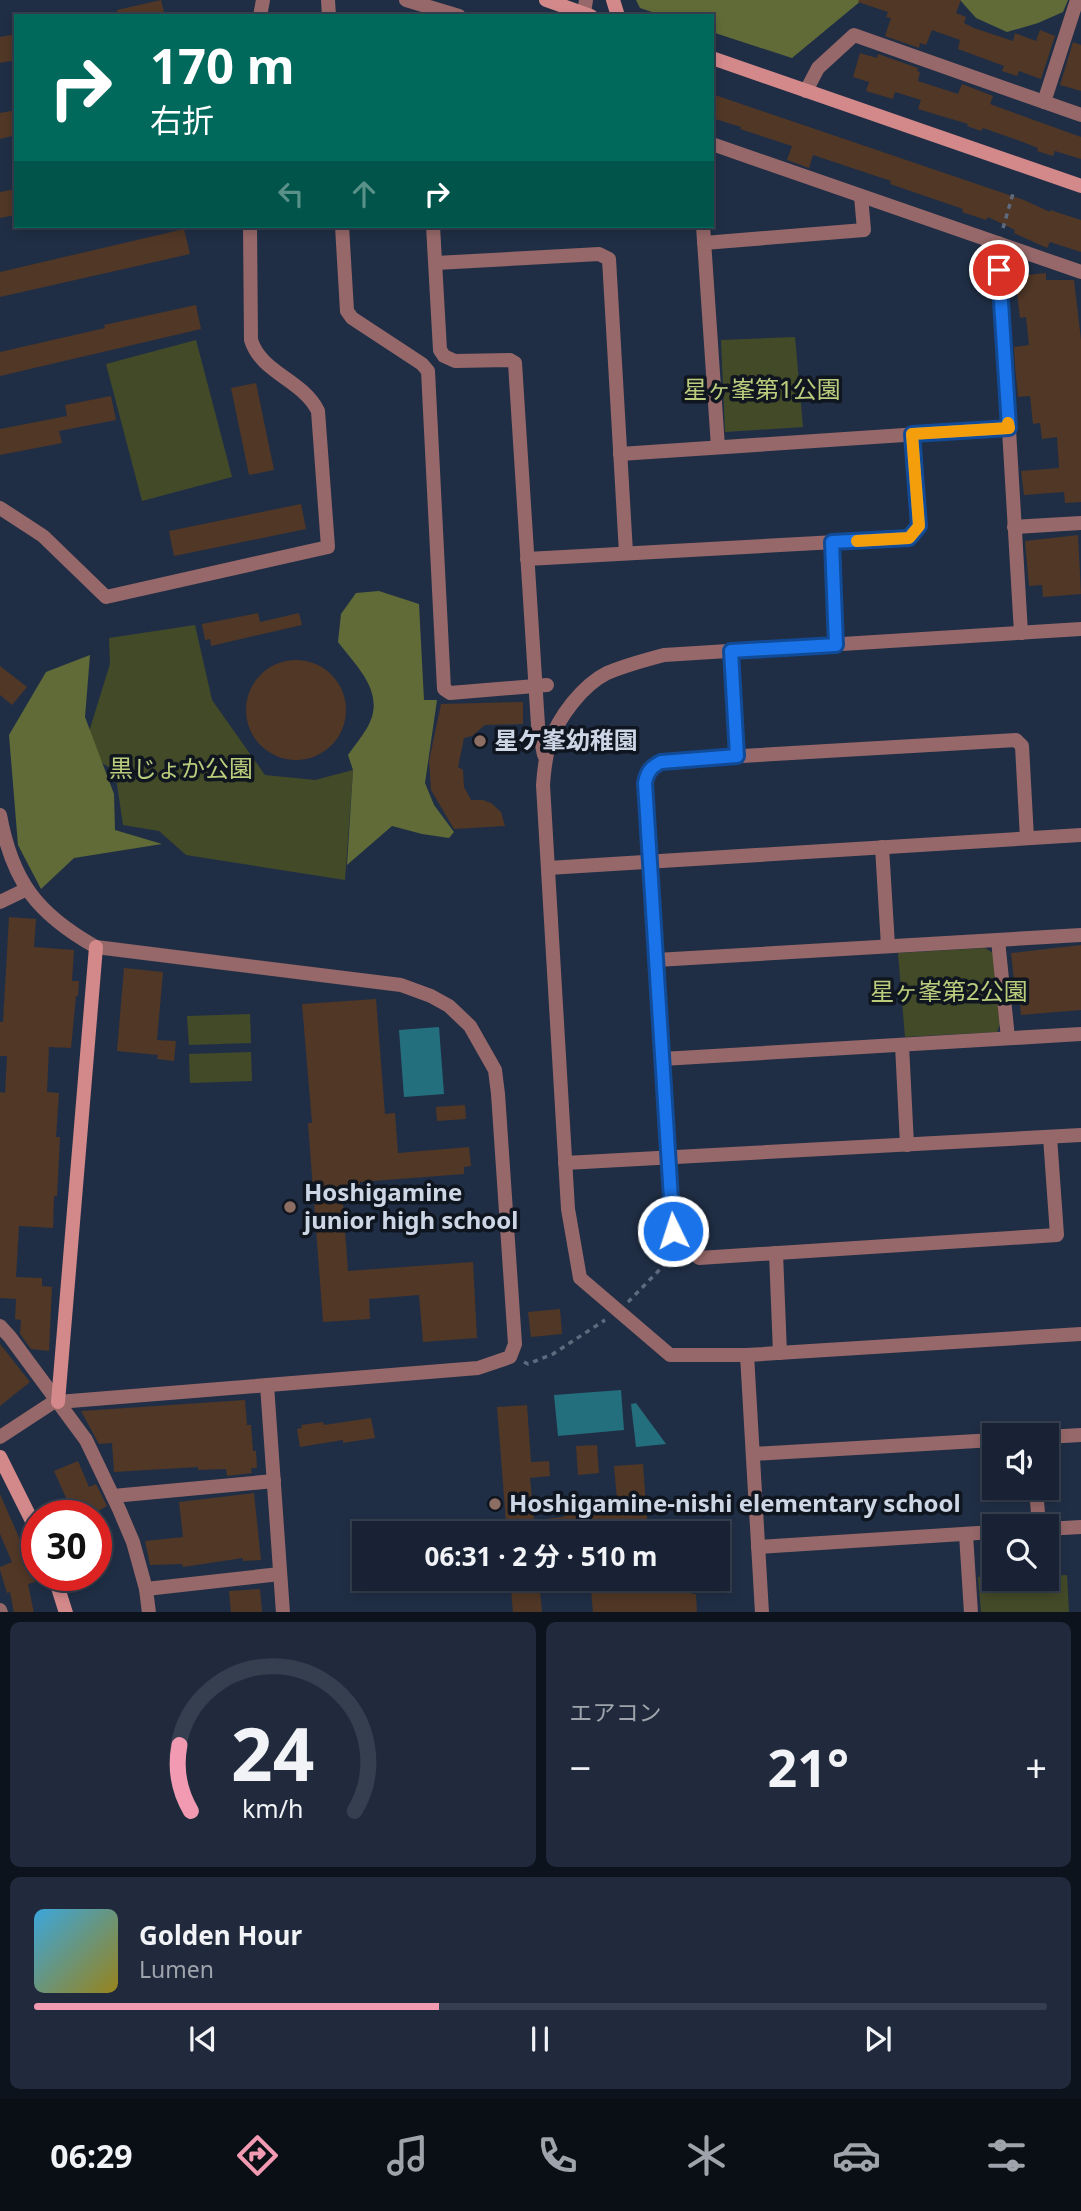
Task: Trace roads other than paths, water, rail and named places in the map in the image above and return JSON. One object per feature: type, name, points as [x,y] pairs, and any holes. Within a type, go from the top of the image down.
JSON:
[{"type":"street","points":[[546,0],[587,10]]},
{"type":"street","points":[[1044,102],[1077,0]]},
{"type":"street","points":[[416,7],[449,14]]},
{"type":"street","points":[[806,91],[818,68],[854,35],[1081,115]]},
{"type":"street","points":[[714,59],[1081,186]]},
{"type":"street","points":[[714,145],[1081,272]]},
{"type":"street","points":[[704,243],[864,230],[861,195]]},
{"type":"street","points":[[0,508],[43,536],[106,597],[328,547],[318,411],[304,392],[263,361],[254,351],[251,340],[250,228]]},
{"type":"street","points":[[342,228],[347,311],[352,318],[422,364],[428,371],[444,689],[450,693],[541,686]]},
{"type":"street","points":[[433,228],[440,350],[444,356],[455,361],[510,360],[515,363],[527,559],[541,686],[538,725],[545,760],[548,868],[568,1209],[580,1278],[670,1355],[747,1355],[1081,1334]]},
{"type":"street","points":[[703,228],[718,447]]},
{"type":"street","points":[[998,243],[1021,633]]},
{"type":"street","points":[[436,263],[599,254],[609,259],[626,554]]},
{"type":"street","points":[[620,454],[1009,428]]},
{"type":"street","points":[[527,559],[909,538],[919,526],[912,434]]},
{"type":"street","points":[[1014,527],[1081,523]]},
{"type":"street","points":[[832,542],[836,645]]},
{"type":"street","points":[[545,760],[551,740],[573,703],[589,686],[605,674],[664,655],[1081,629]]},
{"type":"street","points":[[731,651],[737,756]]},
{"type":"street","points":[[1027,838],[1022,746],[1016,740],[673,760],[653,766],[647,773],[645,783],[673,1231],[699,1258],[1057,1235],[1050,1137]]},
{"type":"street","points":[[0,815],[6,846],[27,889],[52,918],[70,933],[96,947],[401,985],[449,1006],[470,1026],[495,1069],[515,1344],[510,1357],[478,1368],[52,1403],[0,1437]]},
{"type":"street","points":[[548,868],[1081,835]]},
{"type":"street","points":[[881,847],[888,946]]},
{"type":"street","points":[[0,907],[0,902],[27,889]]},
{"type":"street","points":[[656,960],[1081,935]]},
{"type":"street","points":[[998,940],[1008,1038]]},
{"type":"street","points":[[58,1402],[96,947]]},
{"type":"street","points":[[662,1059],[1081,1034]]},
{"type":"street","points":[[902,1045],[907,1145]]},
{"type":"street","points":[[565,1163],[1081,1135]]},
{"type":"street","points":[[776,1253],[780,1353]]},
{"type":"street","points":[[0,1326],[17,1345],[86,1440],[133,1542],[146,1589],[149,1612]]},
{"type":"street","points":[[747,1355],[762,1612]]},
{"type":"street","points":[[267,1385],[283,1612]]},
{"type":"street","points":[[1059,1436],[1081,1434]]},
{"type":"street","points":[[753,1454],[982,1441]]},
{"type":"street","points":[[0,1457],[22,1500]]},
{"type":"street","points":[[113,1496],[274,1481]]},
{"type":"street","points":[[1059,1528],[1081,1527]]},
{"type":"street","points":[[758,1547],[982,1533]]},
{"type":"street","points":[[967,1534],[971,1612]]},
{"type":"street","points":[[146,1589],[281,1574]]},
{"type":"street","points":[[59,1591],[66,1612]]},
{"type":"place","name":"星ケ峯幼稚園","points":[[480,741]]},
{"type":"place","name":"Hoshigamine junior high school","points":[[290,1207]]},
{"type":"place","name":"Hoshigamine-nishi elementary school","points":[[495,1504]]},
{"type":"park label","name":"星ヶ峯第1公園","points":[[762,390]]},
{"type":"park label","name":"黒じょか公園","points":[[181,769]]},
{"type":"park label","name":"星ヶ峯第2公園","points":[[949,992]]}]
